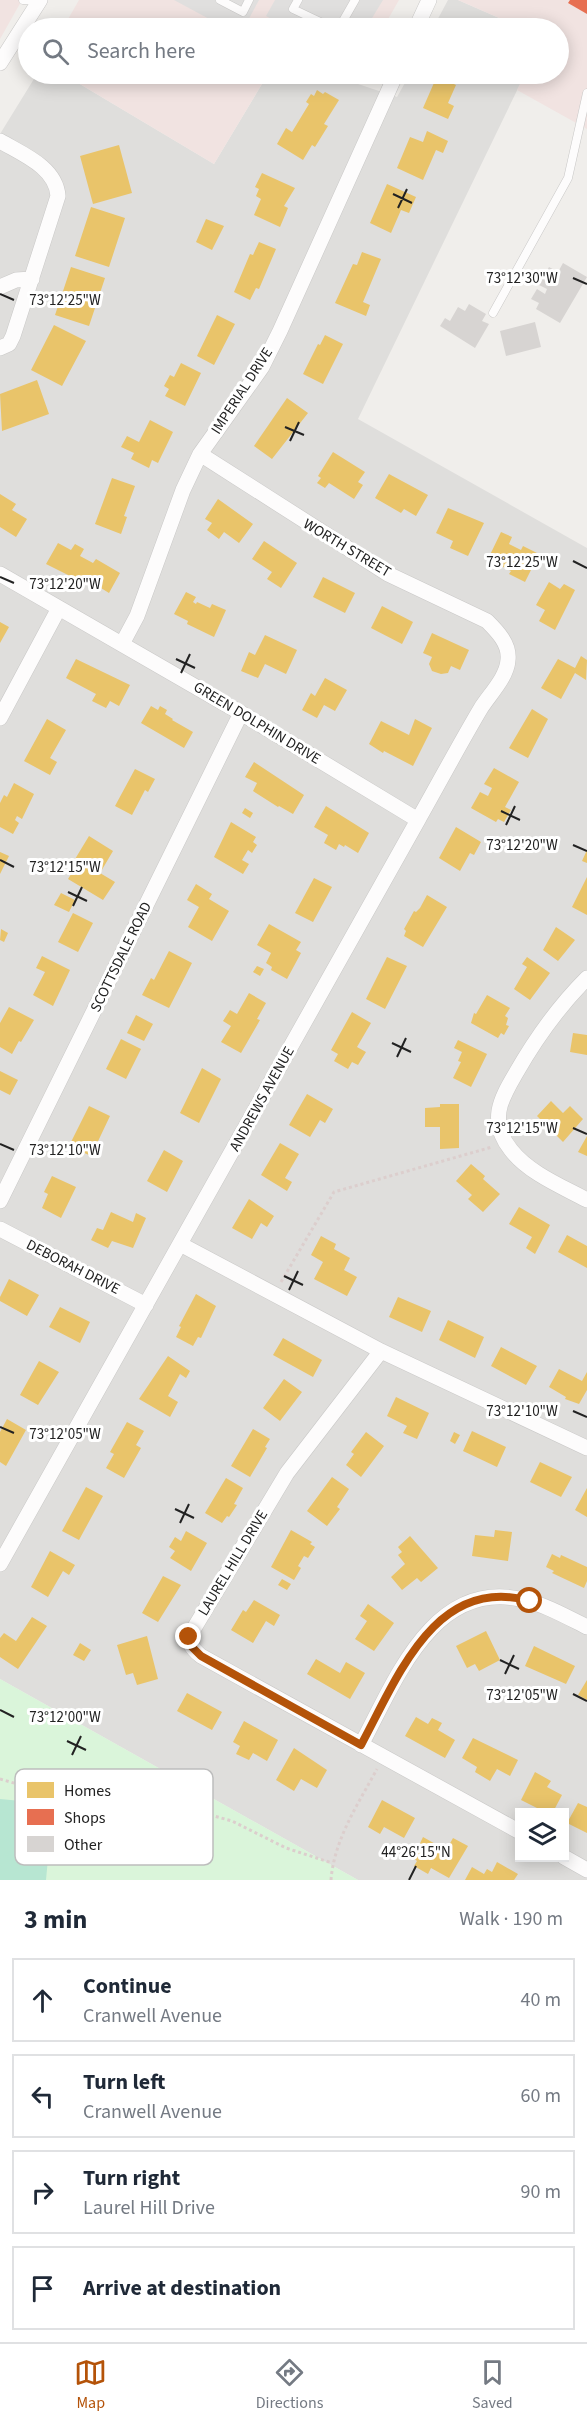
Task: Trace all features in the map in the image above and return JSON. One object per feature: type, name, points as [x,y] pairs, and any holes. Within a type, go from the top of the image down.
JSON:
[{"type":"street","points":[[421,18],[429,0]]},
{"type":"street","points":[[28,18],[39,1]]},
{"type":"street","points":[[0,63],[18,34]]},
{"type":"street","name":"IMPERIAL DRIVE","points":[[122,644],[137,616],[183,490],[200,454],[262,367],[391,84]]},
{"type":"street","points":[[0,141],[46,170],[57,190],[57,204],[13,336],[9,344],[0,348]]},
{"type":"street","points":[[0,287],[16,280],[32,279]]},
{"type":"street","name":"WORTH STREET","points":[[200,454],[388,574],[487,621],[499,633]]},
{"type":"street","name":"GREEN DOLPHIN DRIVE","points":[[0,574],[241,713],[418,820]]},
{"type":"street","points":[[0,718],[59,608]]},
{"type":"street","name":"ANDREWS AVENUE","points":[[0,1564],[503,673],[508,660],[506,646],[499,633]]},
{"type":"street","name":"SCOTTSDALE ROAD","points":[[0,1200],[241,713]]},
{"type":"street","points":[[587,978],[566,999],[537,1037],[503,1097],[499,1111],[500,1128],[517,1157],[533,1170],[587,1200]]},
{"type":"street","name":"DEBORAH DRIVE","points":[[0,1229],[146,1305]]},
{"type":"street","points":[[180,1244],[381,1351],[587,1448]]},
{"type":"street","name":"LAUREL HILL DRIVE","points":[[381,1351],[287,1473],[189,1637],[190,1645],[201,1656],[515,1830]]},
{"type":"street","points":[[361,1745],[415,1647],[433,1626],[452,1611],[482,1599],[514,1598],[537,1604],[587,1627]]},
{"type":"street","points":[[569,1860],[587,1870]]},
{"type":"lane","points":[[23,0],[39,1]]},
{"type":"lane","points":[[220,0],[243,12],[249,0]]},
{"type":"lane","points":[[298,0],[293,9],[312,18]]},
{"type":"lane","points":[[345,18],[355,0]]},
{"type":"lane","points":[[493,312],[568,178],[587,93]]},
{"type":"path","points":[[274,1294],[334,1192],[507,1143]]},
{"type":"path","points":[[331,1880],[332,1863],[350,1817],[384,1757]]},
{"type":"path","points":[[0,1779],[15,1783]]},
{"type":"path","points":[[213,1816],[232,1821],[286,1848],[332,1863]]},
{"type":"shaded area","points":[[0,0],[22,0],[0,39]]},
{"type":"shaded area","points":[[79,0],[399,0],[389,18],[69,18]]},
{"type":"shaded area","points":[[174,0],[259,0],[249,18],[207,18]]},
{"type":"shaded area","points":[[275,0],[383,0],[372,18],[270,18],[266,16]]},
{"type":"shaded area","points":[[448,0],[458,0],[499,18],[438,18]]},
{"type":"shaded area","points":[[458,0],[587,0],[587,129],[517,90],[520,84],[569,84],[569,18],[499,18]]},
{"type":"shaded area","points":[[31,84],[80,84],[214,164],[262,84],[358,84],[397,97],[404,84],[520,84],[358,419],[587,548],[587,1880],[358,1880],[213,1799],[213,1769],[160,1769],[0,1679],[0,134]]},
{"type":"shaded area","points":[[80,84],[262,84],[214,164]]},
{"type":"green space","points":[[0,1679],[160,1769],[15,1769],[15,1865],[213,1865],[213,1799],[358,1880],[0,1880]]},
{"type":"green space","points":[[0,1799],[15,1800],[15,1865],[47,1865],[46,1880],[0,1880]]},
{"type":"building: Homes","points":[[434,84],[456,85],[448,103],[454,106],[448,119],[423,108]]},
{"type":"building: Homes","points":[[317,90],[339,100],[324,124],[328,126],[315,147],[312,145],[303,160],[277,144],[286,128],[292,132],[309,104],[306,102],[311,94],[314,96]]},
{"type":"building: Homes","points":[[427,131],[448,141],[443,153],[436,150],[423,180],[397,168],[410,137],[423,142]]},
{"type":"building: Homes","points":[[119,145],[132,193],[93,204],[80,156]]},
{"type":"building: Homes","points":[[262,173],[295,188],[284,206],[288,208],[280,227],[254,215],[261,199],[256,196],[259,189],[255,187]]},
{"type":"building: Homes","points":[[387,184],[416,197],[409,213],[401,210],[391,233],[370,223]]},
{"type":"building: Homes","points":[[91,207],[125,218],[109,267],[75,256]]},
{"type":"building: Homes","points":[[206,219],[224,226],[212,250],[196,242]]},
{"type":"building: Homes","points":[[259,242],[276,249],[259,289],[256,288],[250,300],[234,292],[250,254],[253,255]]},
{"type":"building: Homes","points":[[362,252],[381,259],[363,302],[370,305],[366,316],[335,303],[353,264],[357,265]]},
{"type":"building: Homes","points":[[71,267],[105,278],[89,326],[55,315]]},
{"type":"building: Homes","points":[[217,315],[235,324],[214,365],[197,356]]},
{"type":"building: Homes","points":[[54,325],[86,341],[62,386],[31,370]]},
{"type":"building: Homes","points":[[325,335],[343,344],[323,384],[303,374]]},
{"type":"building: Homes","points":[[181,363],[201,373],[185,406],[165,396],[169,389],[164,386],[170,375],[174,377]]},
{"type":"building: Homes","points":[[37,380],[49,414],[2,431],[0,394]]},
{"type":"building: Homes","points":[[287,398],[308,413],[272,459],[254,446]]},
{"type":"building: Homes","points":[[150,420],[173,432],[158,463],[152,460],[149,468],[131,459],[134,453],[121,447],[127,436],[139,442]]},
{"type":"building: Homes","points":[[333,452],[365,472],[358,482],[363,485],[354,499],[329,483],[325,488],[317,483],[321,478],[318,476]]},
{"type":"building: Homes","points":[[389,474],[428,495],[416,516],[404,509],[401,513],[375,498]]},
{"type":"building: Homes","points":[[112,478],[135,486],[124,516],[127,517],[121,534],[95,524]]},
{"type":"building: Homes","points":[[0,494],[16,504],[12,510],[27,519],[16,537],[0,527]]},
{"type":"building: Homes","points":[[218,499],[253,524],[239,543],[224,532],[219,539],[207,530],[212,523],[205,519]]},
{"type":"building: Homes","points":[[448,508],[484,523],[468,556],[450,548],[453,541],[436,533]]},
{"type":"building: Homes","points":[[501,532],[512,537],[509,544],[521,550],[523,546],[539,554],[525,582],[509,574],[511,571],[488,559]]},
{"type":"building: Homes","points":[[264,541],[297,563],[281,588],[267,579],[272,572],[252,559]]},
{"type":"building: Homes","points":[[58,543],[71,550],[75,544],[84,549],[80,556],[93,563],[96,559],[120,573],[109,593],[88,580],[86,584],[46,564]]},
{"type":"building: Homes","points":[[323,577],[355,593],[345,613],[313,597]]},
{"type":"building: Homes","points":[[549,582],[560,589],[564,584],[575,590],[555,630],[539,621],[545,610],[536,605]]},
{"type":"building: Homes","points":[[186,592],[196,597],[193,602],[196,604],[197,602],[210,608],[212,604],[226,610],[214,637],[187,624],[188,621],[174,614]]},
{"type":"building: Homes","points":[[382,606],[413,622],[402,644],[371,628]]},
{"type":"building: Homes","points":[[0,622],[9,627],[0,643]]},
{"type":"building: Homes","points":[[432,633],[469,650],[460,670],[451,666],[448,673],[441,674],[432,671],[429,664],[432,657],[423,653]]},
{"type":"building: Homes","points":[[265,635],[297,650],[286,674],[265,664],[258,678],[241,671],[249,652],[255,655]]},
{"type":"building: Homes","points":[[581,656],[587,660],[586,680],[575,673],[561,699],[541,688],[558,659],[575,668]]},
{"type":"building: Homes","points":[[76,659],[130,685],[119,706],[110,701],[106,708],[92,701],[96,694],[66,678]]},
{"type":"building: Homes","points":[[325,678],[347,690],[335,711],[324,705],[317,718],[302,710],[311,693],[315,696]]},
{"type":"building: Homes","points":[[151,706],[158,710],[160,706],[167,710],[165,714],[172,720],[193,732],[184,748],[141,723]]},
{"type":"building: Homes","points":[[532,709],[548,719],[528,758],[509,748]]},
{"type":"building: Homes","points":[[47,719],[66,730],[50,758],[57,762],[50,775],[24,761]]},
{"type":"building: Homes","points":[[415,719],[432,728],[413,766],[369,744],[381,721],[409,735]]},
{"type":"building: Homes","points":[[254,762],[304,795],[293,814],[253,791],[257,783],[245,777]]},
{"type":"building: Homes","points":[[494,768],[519,782],[505,807],[511,810],[504,822],[498,819],[496,822],[471,808],[480,792],[488,796],[492,788],[484,784]]},
{"type":"building: Homes","points":[[135,769],[155,779],[148,792],[145,790],[132,815],[115,806]]},
{"type":"building: Homes","points":[[14,783],[34,794],[22,819],[17,816],[15,820],[19,823],[13,834],[0,827],[0,803],[4,795],[7,797]]},
{"type":"building: Homes","points":[[326,806],[369,833],[358,853],[345,845],[344,847],[339,844],[336,850],[324,843],[328,835],[314,827]]},
{"type":"building: Homes","points":[[245,808],[253,813],[250,818],[242,813]]},
{"type":"building: Homes","points":[[231,822],[256,837],[253,842],[257,845],[252,853],[248,850],[242,860],[249,864],[243,874],[214,857]]},
{"type":"building: Homes","points":[[456,827],[481,842],[474,855],[470,853],[460,871],[439,858]]},
{"type":"building: Homes","points":[[89,836],[113,851],[100,873],[115,882],[103,900],[68,879],[73,871],[69,869]]},
{"type":"building: Homes","points":[[587,850],[587,863],[582,861]]},
{"type":"building: Homes","points":[[0,852],[9,856],[0,874]]},
{"type":"building: Homes","points":[[587,877],[587,915],[572,907]]},
{"type":"building: Homes","points":[[314,878],[332,887],[313,922],[295,913]]},
{"type":"building: Homes","points":[[196,884],[212,894],[209,899],[229,911],[212,941],[188,927],[199,907],[187,900]]},
{"type":"building: Homes","points":[[61,893],[75,900],[69,912],[54,905]]},
{"type":"building: Homes","points":[[427,895],[447,907],[423,947],[404,936],[406,931],[404,929],[414,911],[420,908]]},
{"type":"building: Homes","points":[[73,913],[93,923],[78,952],[58,942]]},
{"type":"building: Homes","points":[[269,924],[301,942],[296,950],[301,953],[287,979],[271,970],[272,967],[266,963],[271,953],[257,945]]},
{"type":"building: Homes","points":[[556,927],[575,940],[558,961],[543,950]]},
{"type":"building: Homes","points":[[1,929],[8,933],[4,942],[0,940]]},
{"type":"building: Homes","points":[[169,951],[192,963],[169,1008],[142,995],[151,978],[154,980]]},
{"type":"building: Homes","points":[[42,956],[70,970],[53,1006],[33,995],[45,972],[36,968]]},
{"type":"building: Homes","points":[[387,957],[407,966],[385,1009],[366,999]]},
{"type":"building: Homes","points":[[527,957],[550,973],[530,1000],[514,989],[527,967],[522,964]]},
{"type":"building: Homes","points":[[257,966],[264,969],[260,976],[253,972]]},
{"type":"building: Homes","points":[[249,993],[266,1003],[257,1019],[260,1020],[241,1053],[221,1042],[231,1026],[223,1021],[230,1010],[237,1014]]},
{"type":"building: Homes","points":[[487,995],[510,1008],[505,1016],[508,1018],[506,1025],[509,1026],[504,1035],[501,1033],[498,1038],[471,1023],[474,1013],[476,1014]]},
{"type":"building: Homes","points":[[9,1007],[34,1020],[12,1054],[0,1047],[0,1023]]},
{"type":"building: Homes","points":[[352,1012],[371,1023],[357,1047],[366,1052],[358,1065],[352,1062],[348,1069],[334,1061],[338,1054],[331,1050]]},
{"type":"building: Homes","points":[[136,1015],[153,1024],[144,1041],[127,1033]]},
{"type":"building: Homes","points":[[573,1033],[587,1035],[587,1055],[570,1052]]},
{"type":"building: Homes","points":[[121,1039],[141,1049],[126,1079],[106,1069]]},
{"type":"building: Homes","points":[[458,1040],[487,1054],[471,1087],[453,1078],[461,1062],[458,1061],[462,1052],[454,1048]]},
{"type":"building: Homes","points":[[202,1068],[221,1079],[199,1123],[180,1113]]},
{"type":"building: Homes","points":[[0,1071],[18,1080],[10,1095],[0,1090]]},
{"type":"building: Homes","points":[[307,1094],[333,1109],[325,1123],[320,1120],[310,1137],[289,1125]]},
{"type":"building: Homes","points":[[551,1101],[563,1113],[570,1106],[583,1119],[563,1142],[537,1116]]},
{"type":"building: Homes","points":[[440,1104],[459,1104],[459,1148],[440,1149],[440,1127],[425,1127],[425,1108],[440,1107]]},
{"type":"building: Homes","points":[[89,1106],[110,1116],[91,1156],[69,1146]]},
{"type":"building: Homes","points":[[587,1136],[587,1156],[578,1152]]},
{"type":"building: Homes","points":[[280,1143],[299,1154],[285,1178],[292,1182],[287,1191],[261,1175]]},
{"type":"building: Homes","points":[[164,1150],[183,1161],[167,1192],[147,1181]]},
{"type":"building: Homes","points":[[471,1164],[500,1194],[483,1212],[468,1199],[472,1195],[456,1181]]},
{"type":"building: Homes","points":[[52,1176],[76,1187],[61,1218],[42,1208],[48,1194],[44,1192]]},
{"type":"building: Homes","points":[[249,1199],[274,1216],[267,1227],[261,1223],[252,1239],[232,1228]]},
{"type":"building: Homes","points":[[519,1207],[550,1225],[535,1254],[526,1248],[532,1237],[509,1224]]},
{"type":"building: Homes","points":[[111,1212],[133,1222],[136,1213],[146,1218],[133,1248],[112,1241],[108,1248],[91,1240],[97,1228],[103,1230]]},
{"type":"building: Homes","points":[[567,1235],[587,1246],[587,1268],[558,1252]]},
{"type":"building: Homes","points":[[321,1236],[336,1244],[334,1249],[350,1258],[344,1270],[357,1277],[347,1296],[314,1279],[323,1262],[311,1255]]},
{"type":"building: Homes","points":[[9,1279],[39,1295],[27,1316],[0,1301]]},
{"type":"building: Homes","points":[[196,1294],[216,1306],[201,1338],[198,1337],[193,1346],[176,1337],[181,1327],[179,1326]]},
{"type":"building: Homes","points":[[398,1297],[431,1311],[422,1332],[389,1317]]},
{"type":"building: Homes","points":[[60,1307],[90,1322],[80,1343],[49,1327]]},
{"type":"building: Homes","points":[[448,1320],[484,1337],[475,1358],[439,1340]]},
{"type":"building: Homes","points":[[283,1338],[322,1360],[313,1377],[273,1355]]},
{"type":"building: Homes","points":[[501,1347],[537,1366],[526,1385],[491,1366]]},
{"type":"building: Homes","points":[[168,1356],[190,1371],[186,1378],[180,1374],[168,1396],[178,1402],[170,1417],[139,1399]]},
{"type":"building: Homes","points":[[39,1361],[59,1372],[38,1405],[20,1395]]},
{"type":"building: Homes","points":[[559,1369],[582,1381],[587,1372],[587,1390],[579,1404],[565,1399],[566,1397],[549,1387]]},
{"type":"building: Homes","points":[[284,1379],[302,1392],[280,1421],[263,1408]]},
{"type":"building: Homes","points":[[396,1397],[429,1413],[417,1439],[403,1433],[407,1426],[387,1416]]},
{"type":"building: Homes","points":[[7,1419],[26,1430],[6,1466],[0,1462],[0,1432]]},
{"type":"building: Homes","points":[[127,1422],[144,1431],[136,1445],[141,1448],[124,1478],[106,1468],[114,1454],[110,1452]]},
{"type":"building: Homes","points":[[253,1429],[270,1439],[250,1477],[231,1466]]},
{"type":"building: Homes","points":[[472,1431],[506,1447],[497,1467],[463,1451]]},
{"type":"building: Homes","points":[[366,1432],[384,1446],[361,1477],[346,1465],[354,1454],[351,1452]]},
{"type":"building: Homes","points":[[454,1432],[460,1435],[455,1444],[450,1441]]},
{"type":"building: Homes","points":[[540,1462],[572,1477],[561,1497],[530,1482]]},
{"type":"building: Homes","points":[[332,1477],[349,1489],[337,1507],[340,1509],[327,1526],[307,1511]]},
{"type":"building: Homes","points":[[226,1478],[243,1488],[234,1504],[237,1505],[222,1523],[205,1513]]},
{"type":"building: Homes","points":[[86,1487],[103,1496],[79,1540],[62,1531]]},
{"type":"building: Homes","points":[[587,1488],[587,1517],[575,1510]]},
{"type":"building: Homes","points":[[291,1530],[312,1542],[310,1544],[315,1547],[308,1558],[304,1556],[298,1566],[301,1568],[294,1580],[271,1567]]},
{"type":"building: Homes","points":[[495,1530],[512,1532],[508,1561],[472,1556],[475,1535],[494,1537]]},
{"type":"building: Homes","points":[[186,1531],[207,1543],[191,1571],[170,1558],[175,1551],[169,1547],[175,1537],[181,1541]]},
{"type":"building: Homes","points":[[410,1536],[438,1568],[421,1582],[417,1578],[402,1590],[391,1577],[405,1564],[398,1555],[402,1552],[398,1547]]},
{"type":"building: Homes","points":[[50,1551],[75,1565],[69,1575],[63,1571],[48,1597],[31,1587]]},
{"type":"building: Homes","points":[[552,1554],[560,1558],[561,1555],[587,1567],[587,1581],[584,1588],[552,1573],[554,1571],[546,1567]]},
{"type":"building: Homes","points":[[163,1576],[181,1585],[158,1622],[142,1613]]},
{"type":"building: Homes","points":[[282,1579],[291,1584],[287,1590],[278,1585]]},
{"type":"building: Homes","points":[[254,1600],[280,1615],[274,1626],[266,1621],[253,1643],[231,1630],[243,1610],[246,1612]]},
{"type":"building: Homes","points":[[368,1604],[394,1623],[374,1651],[355,1639],[367,1621],[360,1616]]},
{"type":"building: Homes","points":[[32,1617],[47,1626],[18,1669],[0,1657],[0,1638],[4,1633],[16,1641]]},
{"type":"building: Homes","points":[[486,1631],[500,1660],[479,1671],[475,1664],[467,1668],[456,1646]]},
{"type":"building: Homes","points":[[147,1636],[158,1679],[137,1685],[133,1673],[126,1675],[117,1645]]},
{"type":"building: Homes","points":[[80,1643],[91,1650],[84,1661],[73,1655]]},
{"type":"building: Homes","points":[[534,1646],[575,1666],[566,1684],[525,1666]]},
{"type":"building: Homes","points":[[316,1659],[340,1673],[346,1662],[365,1673],[350,1699],[307,1674]]},
{"type":"building: Homes","points":[[587,1680],[587,1700],[578,1695]]},
{"type":"building: Homes","points":[[187,1693],[222,1712],[212,1730],[177,1711]]},
{"type":"building: Homes","points":[[416,1717],[428,1724],[432,1718],[442,1723],[438,1730],[455,1740],[445,1758],[405,1736]]},
{"type":"building: Homes","points":[[244,1721],[278,1740],[267,1761],[253,1753],[249,1760],[236,1754],[240,1746],[233,1742]]},
{"type":"building: Homes","points":[[473,1738],[518,1760],[510,1776],[497,1769],[490,1781],[475,1772],[477,1767],[462,1758]]},
{"type":"building: Homes","points":[[294,1748],[327,1770],[317,1788],[301,1779],[294,1791],[276,1780]]},
{"type":"building: Homes","points":[[535,1772],[551,1781],[547,1787],[562,1795],[555,1808],[537,1808],[521,1800]]},
{"type":"building: Homes","points":[[382,1800],[415,1818],[404,1838],[384,1827],[380,1834],[368,1827]]},
{"type":"building: Homes","points":[[578,1803],[587,1807],[587,1833],[569,1824],[569,1819]]},
{"type":"building: Homes","points":[[423,1837],[439,1846],[441,1844],[448,1847],[453,1838],[468,1846],[449,1878],[431,1868],[428,1874],[414,1866],[417,1861],[413,1858]]},
{"type":"building: Homes","points":[[497,1862],[518,1874],[514,1880],[465,1880],[472,1867],[484,1874],[487,1869],[492,1872]]},
{"type":"building: Shops","points":[[570,0],[587,0],[587,14],[568,3]]},
{"type":"building: Other","points":[[563,263],[587,277],[560,323],[536,309],[539,303],[531,299],[537,289],[545,294],[547,289],[539,285],[549,267],[558,272]]},
{"type":"building: Other","points":[[469,304],[486,314],[482,321],[489,324],[475,348],[440,326],[445,318],[450,321],[458,307],[465,311]]},
{"type":"building: Other","points":[[535,322],[541,347],[506,356],[500,331]]},
{"type":"route","points":[[189,1637],[190,1645],[201,1656],[361,1745],[407,1660],[422,1638],[439,1620],[459,1607],[482,1599],[506,1597],[530,1601]]}]
